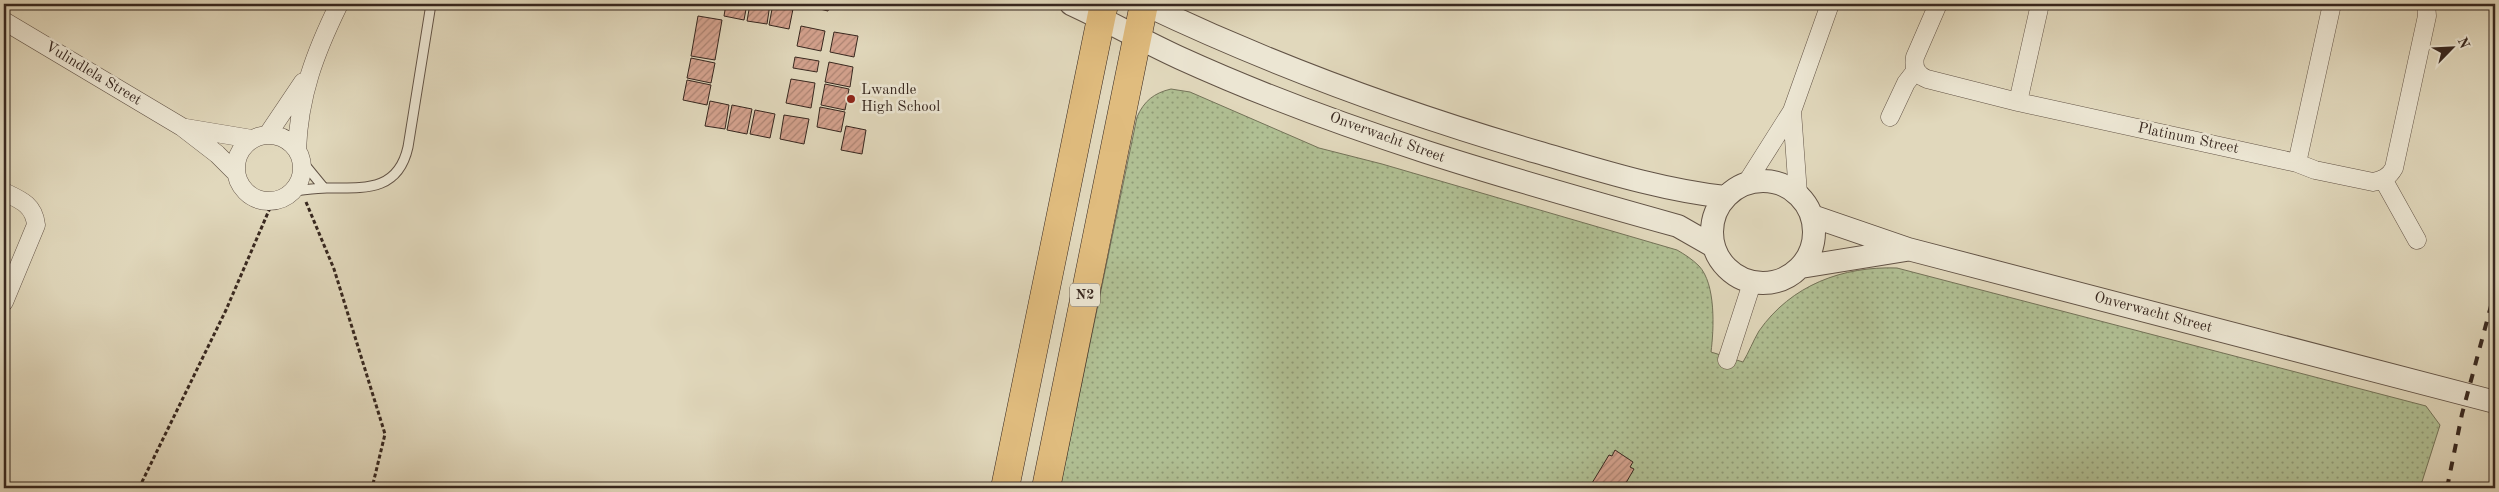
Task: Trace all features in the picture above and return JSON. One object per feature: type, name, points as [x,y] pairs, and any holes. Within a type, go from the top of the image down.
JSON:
[{"type":"highway","name":"N2","points":[[1046,488],[1144,4]]},
{"type":"highway","points":[[1005,488],[1103,11]]},
{"type":"street","points":[[309,73],[260,137],[240,151],[235,172],[238,182],[249,194],[263,201],[274,201],[295,187],[302,172],[299,155],[300,108],[309,73],[339,4]]},
{"type":"street","name":"Onverwacht Street","points":[[1071,4],[1103,11],[1138,37],[1180,58],[1343,123],[1436,156],[1678,226],[1713,246]]},
{"type":"street","points":[[1144,4],[1236,47],[1449,127],[1604,172],[1689,193],[1725,197]]},
{"type":"street","points":[[1830,4],[1792,111],[1748,182],[1725,197],[1712,220],[1713,246],[1728,270],[1752,282],[1778,281],[1801,267],[1908,249]]},
{"type":"street","points":[[1890,117],[1906,84],[1916,70],[1915,58],[1938,4]]},
{"type":"street","points":[[2018,102],[2040,4]]},
{"type":"street","points":[[2297,163],[2332,4]]},
{"type":"street","points":[[2417,240],[2383,179],[2394,168],[2427,16],[2426,4]]},
{"type":"street","name":"Vulindlela Street","points":[[4,21],[182,127],[217,154],[235,172]]},
{"type":"street","name":"Platinum Street","points":[[1916,70],[1927,79],[2018,102],[2297,163],[2315,170],[2373,182],[2383,179]]},
{"type":"street","points":[[1792,111],[1798,194],[1812,216],[1813,243],[1801,267]]},
{"type":"street","name":"Vulindlela Street","points":[[182,127],[260,137]]},
{"type":"street","points":[[260,137],[279,136],[289,141],[299,155]]},
{"type":"street","points":[[1748,182],[1774,181],[1798,194]]},
{"type":"street","points":[[4,192],[30,206],[35,214],[36,226],[4,302]]},
{"type":"street","name":"Onverwacht Street","points":[[1812,216],[1908,249],[2495,402]]},
{"type":"street","points":[[1727,360],[1752,282]]},
{"type":"lane","points":[[295,187],[372,187],[388,180],[401,166],[408,147],[431,4]]},
{"type":"lane","points":[[299,155],[324,188]]},
{"type":"path","points":[[295,187],[334,269],[385,434],[372,488]]},
{"type":"path","points":[[139,488],[226,310],[274,201]]},
{"type":"green space","points":[[1171,89],[1190,92],[1319,148],[1382,164],[1677,250],[1691,259],[1705,274],[1711,295],[1713,319],[1711,352],[1743,362],[1759,331],[1772,315],[1786,301],[1802,290],[1838,275],[1877,268],[1897,268],[2426,406],[2440,425],[2420,488],[1060,488],[1137,117],[1143,106],[1150,99]]},
{"type":"building","points":[[726,4],[747,4],[744,20],[724,16]]},
{"type":"building","points":[[750,4],[770,4],[767,24],[747,21]]},
{"type":"building","points":[[773,4],[794,4],[789,29],[769,25]]},
{"type":"building","points":[[817,4],[830,4],[828,11],[816,8]]},
{"type":"building","points":[[698,16],[722,20],[715,60],[691,56]]},
{"type":"building","points":[[801,26],[825,31],[821,51],[797,46]]},
{"type":"building","points":[[834,32],[858,36],[854,57],[830,52]]},
{"type":"building","points":[[795,57],[819,61],[817,72],[793,68]]},
{"type":"building","points":[[691,58],[715,63],[711,83],[687,78]]},
{"type":"building","points":[[829,62],[853,67],[850,87],[825,82]]},
{"type":"building","points":[[791,79],[815,83],[811,108],[786,103]]},
{"type":"building","points":[[687,80],[711,85],[707,105],[683,100]]},
{"type":"building","points":[[825,84],[849,89],[845,110],[821,105]]},
{"type":"building","points":[[710,101],[729,105],[725,129],[705,126]]},
{"type":"building","points":[[732,105],[752,109],[747,134],[727,130]]},
{"type":"building","points":[[820,107],[845,112],[841,132],[817,127]]},
{"type":"building","points":[[755,110],[775,114],[770,138],[750,134]]},
{"type":"building","points":[[784,115],[809,119],[804,144],[780,139]]},
{"type":"building","points":[[846,126],[866,130],[862,154],[841,150]]},
{"type":"building","points":[[1615,450],[1633,462],[1630,467],[1634,469],[1623,488],[1589,488],[1609,455],[1612,456]]},
{"type":"railway","points":[[2447,488],[2462,414],[2495,291]]},
{"type":"place","name":"Lwandle High School","points":[[851,99]]}]
